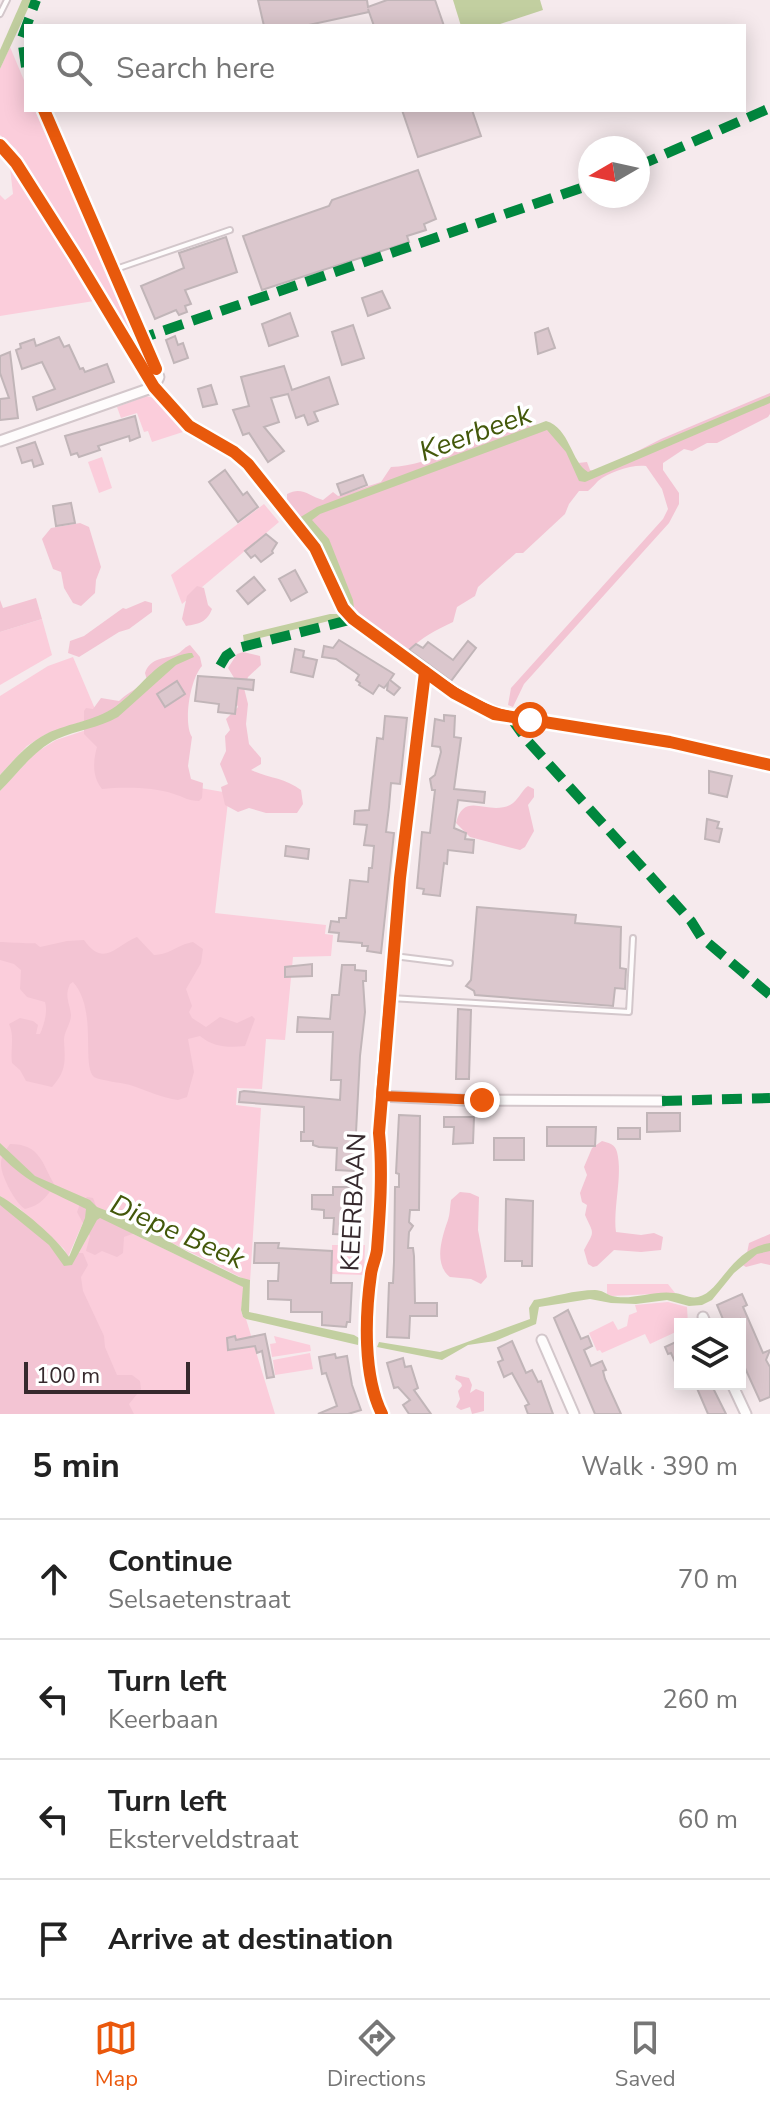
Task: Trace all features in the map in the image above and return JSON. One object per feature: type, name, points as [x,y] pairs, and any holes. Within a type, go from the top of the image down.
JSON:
[{"type":"street","points":[[0,145],[16,163],[154,387],[189,426],[234,452],[248,464],[315,548],[347,614],[425,672],[481,709],[494,714],[656,740],[770,765]]},
{"type":"street","points":[[0,441],[154,387],[159,377],[142,338]]},
{"type":"street","name":"KEERBAAN","points":[[382,1414],[373,1390],[367,1353],[382,1157],[379,1133],[381,1096],[392,955],[425,672]]},
{"type":"street","points":[[381,1096],[461,1100],[662,1101]]},
{"type":"street","points":[[542,1340],[574,1414]]},
{"type":"street","points":[[735,1390],[746,1414]]},
{"type":"lane","points":[[0,14],[7,0]]},
{"type":"lane","points":[[113,270],[230,230]]},
{"type":"lane","points":[[388,998],[629,1012],[633,938]]},
{"type":"lane","points":[[392,955],[450,963]]},
{"type":"shaded area","points":[[22,0],[32,0],[0,69],[0,50]]},
{"type":"shaded area","points":[[453,0],[540,0],[543,10],[500,24],[460,24]]},
{"type":"shaded area","points":[[10,47],[24,80],[24,112],[38,112],[132,323],[137,341],[135,344],[16,149],[0,135],[0,69]]},
{"type":"shaded area","points":[[10,168],[94,301],[0,316],[0,195],[5,200],[13,194]]},
{"type":"shaded area","points":[[770,393],[768,417],[717,443],[707,443],[692,451],[684,449],[663,463],[663,470],[679,493],[679,504],[669,523],[524,684],[513,707],[508,705],[511,688],[663,519],[668,509],[662,489],[646,466],[614,472],[588,491],[579,491],[565,514],[523,553],[516,553],[478,587],[475,596],[457,607],[453,622],[429,634],[408,651],[349,609],[319,545],[287,504],[287,494],[292,492],[301,491],[323,500],[333,492],[338,496],[381,482],[391,467],[423,462],[528,423],[550,429],[578,463],[587,462],[590,470],[597,472],[661,439]]},
{"type":"shaded area","points":[[146,396],[154,398],[186,431],[152,442],[148,431],[144,432],[137,413],[121,418],[117,407]]},
{"type":"shaded area","points":[[770,396],[770,403],[585,482],[579,481],[566,452],[547,430],[320,514],[312,520],[329,539],[353,600],[352,610],[322,545],[299,518],[317,507],[546,421],[560,431],[588,472]]},
{"type":"shaded area","points":[[102,457],[112,488],[99,493],[88,462]]},
{"type":"shaded area","points":[[264,504],[279,522],[182,604],[171,575]]},
{"type":"shaded area","points":[[80,523],[89,527],[101,567],[95,593],[81,606],[73,603],[64,588],[61,572],[53,569],[42,539],[51,528]]},
{"type":"shaded area","points":[[197,586],[204,588],[212,609],[202,622],[186,626],[182,619],[187,596]]},
{"type":"shaded area","points":[[36,598],[42,619],[0,632],[0,600],[3,608]]},
{"type":"shaded area","points":[[145,601],[152,603],[152,612],[129,629],[79,657],[68,653],[70,641],[84,636],[123,608]]},
{"type":"shaded area","points":[[340,614],[341,618],[244,642],[243,635]]},
{"type":"shaded area","points":[[42,619],[52,655],[0,685],[0,632]]},
{"type":"shaded area","points":[[190,645],[200,657],[202,666],[189,701],[188,722],[192,737],[188,766],[191,779],[203,783],[202,798],[192,800],[148,789],[102,789],[94,769],[97,747],[84,734],[84,711],[86,708],[93,709],[101,698],[119,701],[147,680],[145,673],[151,664]]},
{"type":"shaded area","points":[[243,652],[260,656],[261,665],[248,677],[244,688],[248,704],[246,724],[249,744],[261,758],[261,764],[251,770],[301,790],[303,804],[297,813],[266,813],[249,808],[238,812],[225,805],[221,787],[228,784],[220,764],[226,751],[225,736],[230,730],[226,719],[238,707],[235,701],[236,681],[228,668],[237,654]]},
{"type":"shaded area","points":[[189,653],[194,657],[176,665],[118,717],[49,744],[0,791],[0,775],[33,743],[55,730],[112,709],[168,660]]},
{"type":"shaded area","points":[[73,657],[98,716],[46,734],[27,746],[0,775],[0,696],[48,666]]},
{"type":"shaded area","points":[[104,724],[177,784],[229,793],[215,913],[326,925],[325,934],[333,935],[331,956],[293,957],[285,1040],[266,1039],[262,1089],[237,1088],[236,1105],[261,1108],[250,1282],[166,1240],[85,1218],[68,1257],[64,1249],[20,1209],[0,1196],[0,791],[35,753],[56,740]]},
{"type":"shaded area","points":[[528,786],[534,789],[534,797],[528,805],[534,831],[520,850],[470,837],[456,823],[465,808],[510,805]]},
{"type":"shaded area","points":[[137,937],[154,955],[193,942],[203,949],[201,963],[186,989],[192,1006],[189,1012],[192,1018],[206,1027],[220,1017],[237,1023],[252,1016],[255,1019],[245,1046],[221,1046],[200,1036],[188,1039],[194,1072],[187,1097],[178,1100],[96,1078],[90,1071],[85,1007],[73,982],[67,993],[71,1015],[64,1037],[63,1070],[52,1087],[26,1081],[12,1063],[9,1024],[20,1018],[33,1021],[38,1025],[36,1034],[40,1034],[46,1006],[45,1002],[27,997],[20,989],[21,970],[14,964],[0,960],[0,942],[35,943],[40,947],[84,940],[98,953],[104,954]]},
{"type":"shaded area","points":[[602,1141],[615,1147],[619,1161],[616,1232],[654,1233],[663,1237],[661,1250],[614,1250],[593,1267],[588,1264],[584,1250],[592,1232],[585,1215],[587,1205],[582,1202],[580,1193],[587,1175],[584,1167],[592,1148]]},
{"type":"shaded area","points":[[0,1143],[35,1176],[250,1280],[249,1312],[354,1335],[359,1338],[358,1345],[246,1319],[241,1310],[243,1287],[100,1218],[72,1265],[64,1266],[49,1245],[0,1205],[0,1196],[38,1224],[69,1257],[86,1209],[21,1174],[0,1155]]},
{"type":"shaded area","points":[[10,1144],[34,1151],[54,1184],[35,1206],[25,1209],[21,1206],[6,1181],[1,1168],[2,1158]]},
{"type":"shaded area","points":[[460,1192],[479,1197],[478,1230],[487,1277],[481,1284],[471,1279],[450,1277],[440,1258],[451,1200]]},
{"type":"shaded area","points":[[0,1197],[67,1257],[83,1253],[88,1265],[81,1277],[83,1291],[104,1336],[105,1347],[117,1375],[132,1375],[140,1381],[141,1389],[129,1404],[134,1414],[0,1414]]},
{"type":"shaded area","points":[[87,1197],[93,1198],[96,1206],[103,1211],[124,1210],[137,1220],[135,1233],[124,1237],[123,1253],[117,1257],[102,1251],[95,1255],[86,1251],[90,1236],[77,1212]]},
{"type":"shaded area","points":[[100,1218],[244,1287],[241,1310],[275,1414],[126,1414],[72,1264]]},
{"type":"shaded area","points":[[770,1234],[770,1265],[761,1263],[746,1267],[741,1264],[749,1243]]},
{"type":"shaded area","points":[[770,1243],[770,1251],[757,1254],[734,1273],[712,1300],[702,1305],[689,1306],[667,1300],[636,1304],[590,1299],[539,1307],[536,1324],[495,1341],[468,1345],[442,1360],[377,1347],[379,1342],[440,1352],[530,1319],[529,1308],[534,1300],[580,1291],[597,1290],[619,1297],[666,1292],[698,1297],[713,1287],[745,1253]]},
{"type":"shaded area","points":[[332,1245],[365,1245],[364,1275],[332,1274]]},
{"type":"shaded area","points":[[607,1284],[668,1284],[675,1293],[611,1296],[607,1294]]},
{"type":"shaded area","points":[[668,1302],[687,1307],[688,1318],[674,1318],[674,1333],[650,1344],[645,1334],[602,1353],[597,1351],[589,1333],[613,1321],[618,1330],[627,1326],[629,1315],[637,1312],[635,1305]]},
{"type":"shaded area","points":[[274,1336],[310,1345],[311,1351],[272,1357],[270,1344],[276,1343]]},
{"type":"shaded area","points":[[310,1353],[313,1369],[275,1375],[273,1360]]},
{"type":"shaded area","points":[[456,1375],[469,1378],[472,1385],[470,1393],[476,1389],[484,1392],[484,1411],[472,1414],[470,1407],[461,1410],[456,1407],[460,1399],[458,1391],[462,1386],[455,1379]]},
{"type":"building","points":[[258,0],[367,0],[368,7],[387,0],[435,0],[443,24],[373,24],[368,9],[369,12],[313,24],[264,24]]},
{"type":"building","points":[[403,112],[473,112],[481,136],[418,157]]},
{"type":"building","points":[[418,170],[436,219],[424,224],[426,230],[407,236],[409,242],[262,290],[243,236]]},
{"type":"building","points":[[226,237],[237,272],[185,290],[191,304],[185,306],[187,312],[179,315],[176,310],[155,319],[141,286],[184,268],[179,253]]},
{"type":"building","points":[[382,291],[390,308],[368,316],[362,298]]},
{"type":"building","points":[[290,313],[298,336],[269,346],[262,324]]},
{"type":"building","points":[[353,325],[364,358],[342,365],[332,332]]},
{"type":"building","points":[[548,328],[555,348],[538,354],[535,333]]},
{"type":"building","points":[[175,336],[178,345],[183,343],[188,358],[174,363],[166,340]]},
{"type":"building","points":[[59,337],[64,347],[69,345],[80,369],[83,368],[85,372],[107,364],[114,382],[37,410],[33,397],[55,389],[42,362],[22,369],[16,350],[21,348],[20,344],[34,339],[36,346]]},
{"type":"building","points":[[10,352],[18,418],[0,420],[0,399],[9,398],[0,373],[0,356]]},
{"type":"building","points":[[284,366],[292,390],[329,377],[338,404],[314,412],[318,421],[308,425],[304,415],[296,418],[288,394],[271,398],[279,422],[264,427],[284,451],[268,462],[249,433],[243,435],[233,410],[249,406],[241,377]]},
{"type":"building","points":[[211,385],[217,404],[203,407],[198,389]]},
{"type":"building","points":[[135,416],[140,437],[130,441],[129,436],[98,446],[100,450],[79,457],[77,453],[71,455],[65,436]]},
{"type":"building","points":[[35,442],[43,464],[34,467],[32,460],[22,463],[17,448]]},
{"type":"building","points":[[225,470],[243,495],[247,492],[258,507],[238,522],[209,482]]},
{"type":"building","points":[[363,475],[367,485],[341,495],[337,484]]},
{"type":"building","points":[[71,503],[75,523],[56,526],[53,506]]},
{"type":"building","points":[[266,534],[277,543],[273,553],[261,562],[245,551]]},
{"type":"building","points":[[295,570],[307,592],[291,601],[279,579]]},
{"type":"building","points":[[254,577],[265,590],[248,604],[237,591]]},
{"type":"building","points":[[339,640],[394,674],[390,680],[400,688],[394,695],[387,690],[388,683],[384,688],[379,685],[373,694],[359,685],[356,680],[359,675],[355,672],[336,659],[322,657],[324,646],[333,648]]},
{"type":"building","points":[[468,641],[476,648],[451,681],[409,650],[416,644],[423,648],[428,642],[453,660]]},
{"type":"building","points":[[295,649],[304,651],[303,657],[317,660],[313,677],[291,672]]},
{"type":"building","points":[[198,676],[254,680],[253,690],[238,688],[235,714],[218,712],[219,704],[195,701]]},
{"type":"building","points":[[177,681],[185,694],[165,707],[157,694]]},
{"type":"building","points":[[444,715],[455,716],[454,737],[461,738],[454,789],[485,792],[484,803],[458,800],[454,828],[466,833],[465,839],[474,840],[473,853],[448,850],[440,896],[423,894],[424,889],[417,888],[422,832],[430,833],[435,790],[432,790],[430,779],[435,775],[441,752],[440,747],[432,746],[435,719],[444,721]]},
{"type":"building","points":[[385,716],[407,718],[400,784],[391,783],[386,832],[394,833],[381,953],[367,951],[368,946],[362,946],[362,943],[338,941],[339,933],[329,932],[331,921],[339,922],[339,918],[346,918],[350,880],[368,882],[369,868],[372,868],[374,846],[364,845],[367,825],[354,824],[355,811],[369,810],[377,738],[383,739]]},
{"type":"building","points":[[709,771],[732,776],[727,797],[709,793]]},
{"type":"building","points":[[707,819],[719,822],[717,828],[722,829],[719,842],[705,839]]},
{"type":"building","points":[[286,846],[309,849],[308,859],[285,856]]},
{"type":"building","points":[[477,907],[576,915],[575,923],[621,927],[620,968],[626,969],[625,989],[615,988],[613,1006],[475,995],[466,986],[471,980]]},
{"type":"building","points":[[312,964],[312,976],[285,977],[285,967]]},
{"type":"building","points":[[342,965],[355,965],[355,970],[366,971],[354,1171],[336,1170],[337,1148],[319,1147],[313,1145],[313,1141],[301,1141],[304,1107],[239,1102],[240,1092],[244,1091],[340,1100],[341,1080],[331,1080],[333,1032],[297,1032],[298,1017],[330,1019],[332,995],[339,995]]},
{"type":"building","points":[[458,1009],[471,1010],[469,1079],[456,1079]]},
{"type":"building","points":[[647,1113],[680,1113],[680,1131],[647,1132]]},
{"type":"building","points":[[399,1115],[420,1116],[419,1210],[410,1210],[409,1222],[413,1226],[409,1232],[408,1248],[413,1248],[415,1303],[437,1303],[437,1316],[410,1316],[409,1338],[387,1337],[389,1283],[393,1283],[395,1187],[399,1187],[399,1174],[396,1173]]},
{"type":"building","points":[[444,1117],[474,1117],[473,1143],[453,1144],[454,1127],[444,1127]]},
{"type":"building","points":[[547,1127],[596,1127],[595,1146],[547,1146]]},
{"type":"building","points":[[618,1128],[640,1128],[640,1139],[618,1139]]},
{"type":"building","points":[[494,1138],[524,1138],[524,1160],[494,1160]]},
{"type":"building","points":[[333,1187],[354,1187],[354,1200],[344,1200],[344,1219],[354,1219],[353,1235],[333,1234],[334,1218],[324,1218],[324,1210],[312,1209],[312,1195],[333,1195]]},
{"type":"building","points":[[506,1199],[533,1201],[532,1266],[522,1266],[522,1261],[505,1261]]},
{"type":"building","points":[[255,1243],[279,1243],[278,1248],[332,1251],[331,1283],[352,1283],[350,1322],[346,1327],[322,1325],[322,1312],[291,1312],[291,1300],[268,1299],[268,1281],[278,1281],[279,1263],[254,1263]]},
{"type":"building","points":[[742,1294],[747,1305],[743,1307],[763,1353],[770,1350],[766,1360],[770,1367],[770,1397],[760,1401],[746,1370],[746,1318],[722,1318],[717,1305]]},
{"type":"building","points":[[568,1310],[581,1339],[588,1336],[592,1346],[584,1350],[591,1366],[602,1361],[606,1370],[603,1371],[605,1379],[621,1414],[595,1414],[554,1318]]},
{"type":"building","points":[[265,1334],[274,1377],[267,1378],[262,1351],[257,1353],[255,1346],[228,1350],[227,1338],[235,1336],[236,1340]]},
{"type":"building","points":[[512,1341],[526,1373],[532,1370],[538,1382],[541,1381],[553,1414],[528,1414],[525,1406],[529,1404],[512,1373],[504,1377],[498,1362],[503,1360],[498,1348]]},
{"type":"building","points":[[674,1343],[674,1360],[671,1353],[668,1354],[665,1347]]},
{"type":"building","points":[[335,1354],[336,1358],[347,1356],[352,1385],[361,1410],[348,1414],[318,1414],[337,1406],[326,1373],[322,1374],[319,1357]]},
{"type":"building","points":[[403,1358],[405,1367],[411,1366],[418,1388],[414,1390],[431,1414],[409,1414],[403,1405],[410,1400],[398,1387],[394,1388],[387,1363]]},
{"type":"building","points":[[698,1390],[714,1390],[726,1414],[708,1414]]},
{"type":"marked path","points":[[27,24],[36,0]]},
{"type":"marked path","points":[[24,33],[24,52]]},
{"type":"marked path","points":[[650,161],[770,108]]},
{"type":"marked path","points":[[139,332],[142,338],[578,189]]},
{"type":"marked path","points":[[220,666],[226,656],[238,648],[353,619]]},
{"type":"marked path","points":[[511,718],[526,739],[691,921],[701,937],[770,995]]},
{"type":"marked path","points":[[662,1101],[770,1098]]},
{"type":"cycle path","points":[[45,112],[156,369]]},
{"type":"cycle path","points":[[0,145],[16,163],[154,387],[189,426],[234,452],[248,464],[315,548],[343,608],[353,619],[454,693],[494,714],[670,742],[770,765]]},
{"type":"cycle path","points":[[382,1414],[371,1382],[367,1346],[368,1308],[378,1236],[381,1177],[379,1133],[400,878],[425,672]]},
{"type":"route","points":[[482,1100],[381,1096],[400,878],[425,672],[481,709],[530,720]]},
{"type":"water label","name":"Keerbeek","points":[[475,432]]},
{"type":"water label","name":"Diepe Beek","points":[[178,1231]]}]
